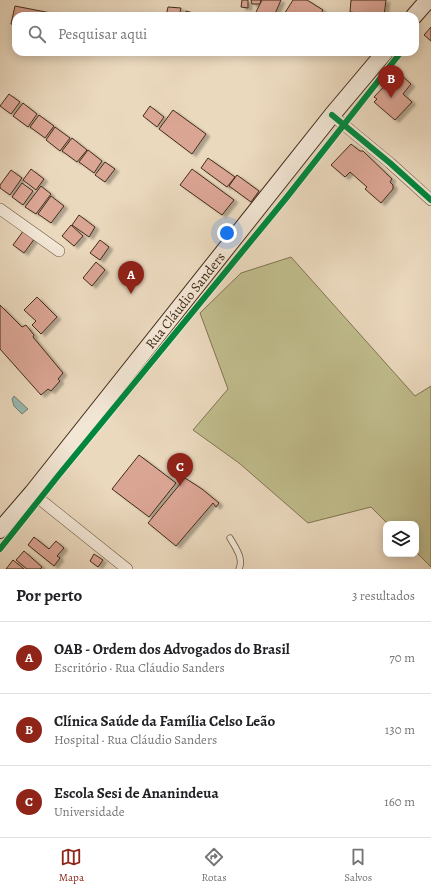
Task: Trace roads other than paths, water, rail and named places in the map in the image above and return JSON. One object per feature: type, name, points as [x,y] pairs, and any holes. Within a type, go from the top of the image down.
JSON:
[{"type":"main road","points":[[418,12],[428,0]]},
{"type":"main road","name":"Rua Cláudio Sanders","points":[[0,530],[32,493],[332,116],[382,56]]},
{"type":"street","points":[[332,116],[390,163],[431,200]]},
{"type":"street","points":[[0,209],[59,251]]},
{"type":"street","points":[[32,493],[127,569]]},
{"type":"lane","points":[[230,538],[239,553],[241,565],[239,569]]},
{"type":"water","points":[[14,396],[28,409],[22,414],[14,406],[12,399]]},
{"type":"place","name":"Clínica Saúde da Família Celso Leão","points":[[391,98]]},
{"type":"place","name":"OAB - Ordem dos Advogados do Brasil","points":[[131,294]]},
{"type":"place","name":"Escola Sesi de Ananindeua","points":[[180,486]]}]
